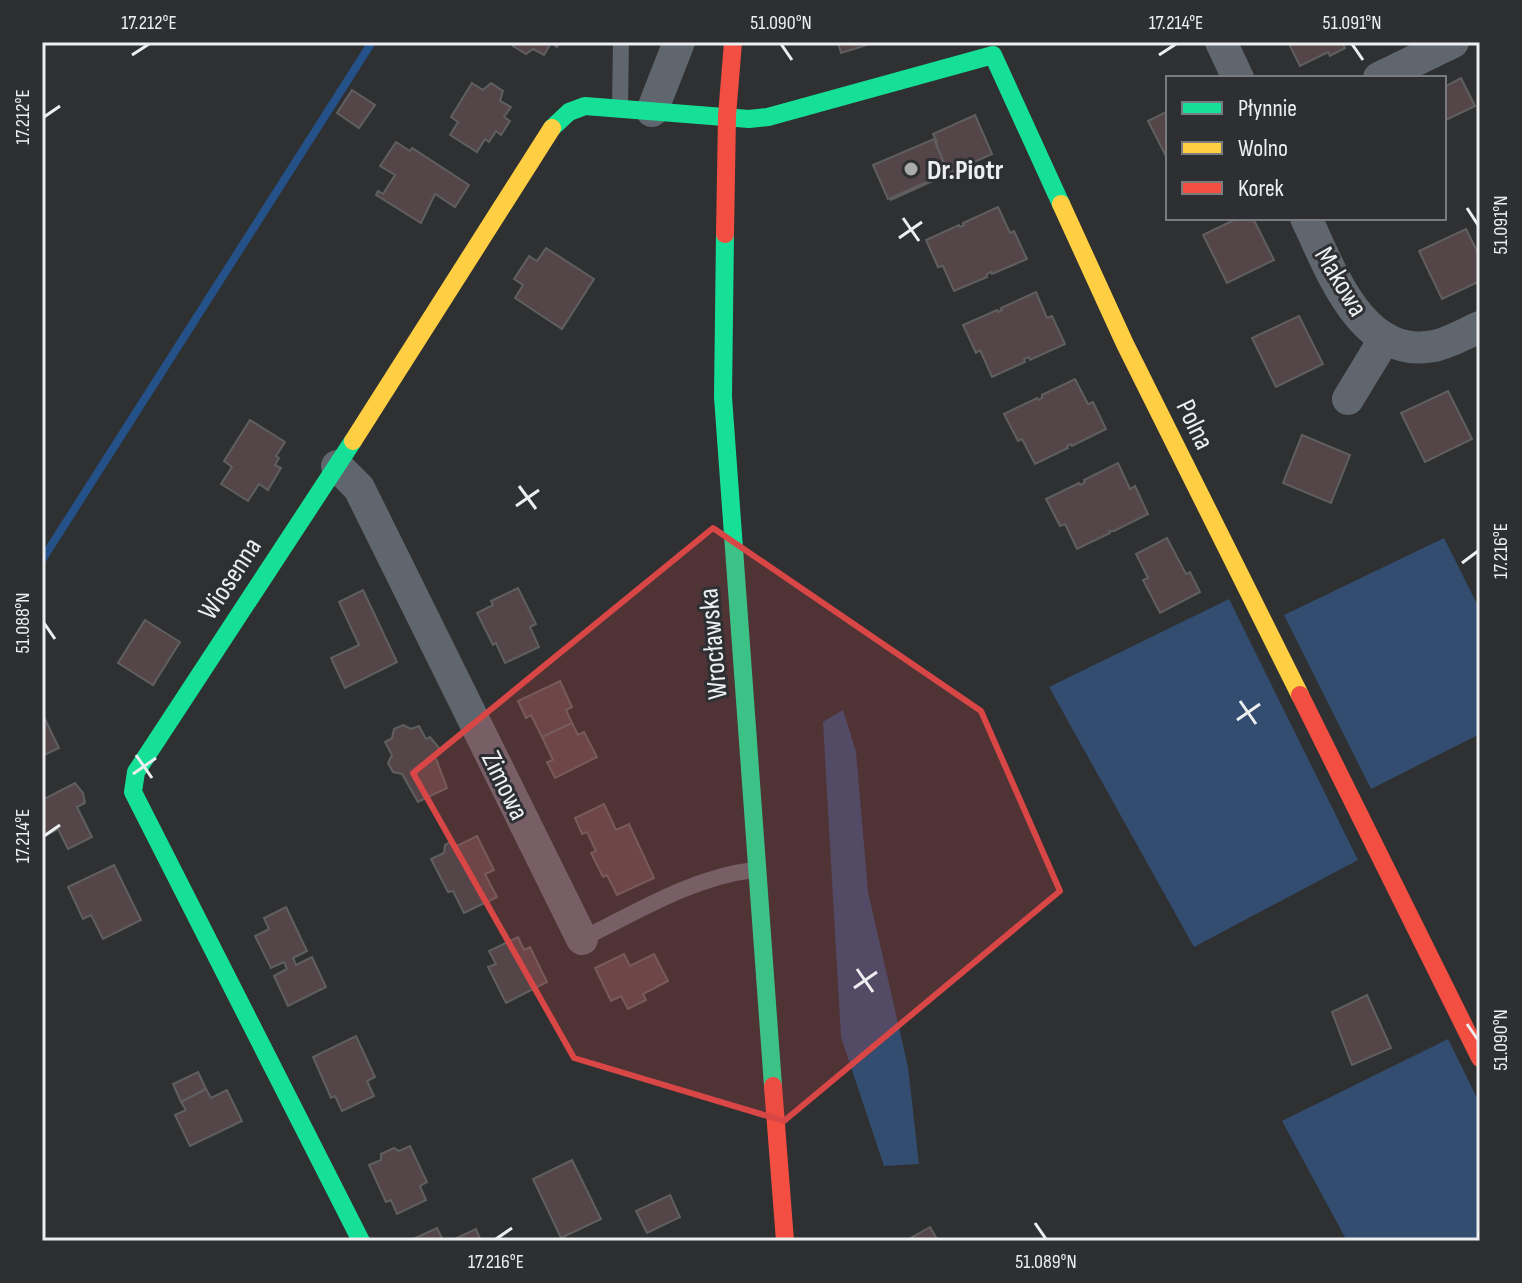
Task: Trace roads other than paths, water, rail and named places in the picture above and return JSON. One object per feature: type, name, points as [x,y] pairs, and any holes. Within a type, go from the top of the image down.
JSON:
[{"type":"street","points":[[652,111],[679,42]]},
{"type":"street","name":"Wrocławska","points":[[733,42],[727,116],[723,397],[785,1241]]},
{"type":"street","points":[[1221,42],[1237,76]]},
{"type":"street","points":[[1383,76],[1453,42]]},
{"type":"street","name":"Polna","points":[[727,116],[749,119],[768,117],[992,48],[1125,344],[1480,1058]]},
{"type":"street","name":"Wiosenna","points":[[361,1241],[133,792],[136,772],[337,466],[556,122],[569,112],[585,106],[727,116]]},
{"type":"street","name":"Makowa","points":[[1307,220],[1340,288],[1359,318],[1385,338],[1405,347],[1435,346],[1480,327]]},
{"type":"street","name":"Makowa","points":[[1348,399],[1385,338]]},
{"type":"street","name":"Zimowa","points":[[337,466],[359,488],[582,939]]},
{"type":"lane","points":[[620,109],[621,42]]},
{"type":"lane","name":"Zimowa","points":[[582,939],[673,894],[735,872],[758,870]]},
{"type":"waterway","points":[[42,560],[372,42]]},
{"type":"place","name":"Dr.Piotr","points":[[911,169]]}]
